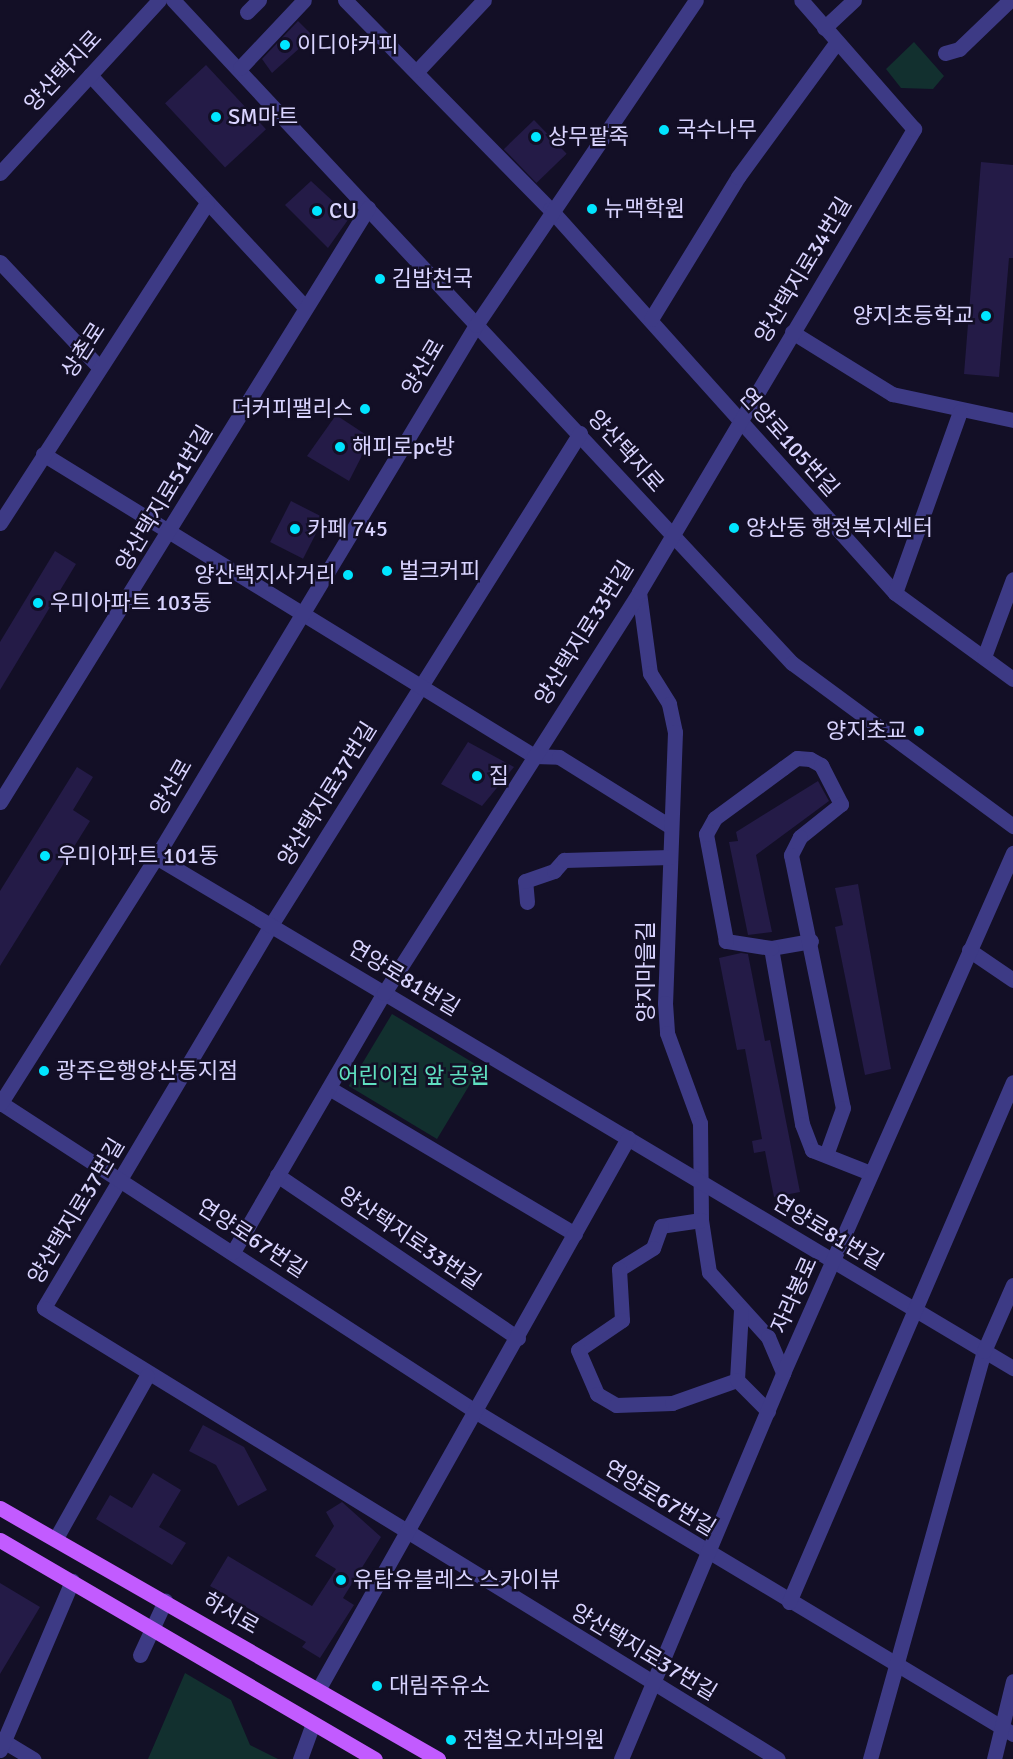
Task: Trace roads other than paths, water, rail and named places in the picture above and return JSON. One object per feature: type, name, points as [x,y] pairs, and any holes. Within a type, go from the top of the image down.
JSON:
[{"type":"main road","name":"하서로","points":[[0,1508],[319,1688],[438,1759]]},
{"type":"main road","points":[[0,1540],[153,1626],[313,1724],[375,1759]]},
{"type":"street","name":"양산택지로","points":[[0,173],[159,0]]},
{"type":"street","name":"양산택지로","points":[[173,0],[240,68],[671,533],[821,689],[1013,826]]},
{"type":"street","points":[[247,12],[259,0]]},
{"type":"street","points":[[240,68],[304,0]]},
{"type":"street","points":[[345,0],[418,70],[550,209]]},
{"type":"street","points":[[418,70],[484,0]]},
{"type":"street","name":"양산로","points":[[0,1103],[156,857],[300,612],[476,325],[550,209],[696,0]]},
{"type":"street","name":"양산택지로34번길","points":[[671,533],[914,129],[836,43],[801,0]]},
{"type":"street","points":[[824,28],[854,0]]},
{"type":"street","points":[[945,53],[959,49],[1010,0]]},
{"type":"street","points":[[651,319],[738,177],[836,43]]},
{"type":"street","points":[[90,75],[305,307]]},
{"type":"street","name":"상촌로","points":[[0,523],[98,366],[207,203]]},
{"type":"street","name":"양산택지로51번길","points":[[0,802],[170,532],[305,307],[368,208]]},
{"type":"street","name":"연양로105번길","points":[[550,209],[895,593],[1013,679]]},
{"type":"street","points":[[0,262],[98,366]]},
{"type":"street","points":[[792,332],[885,390],[960,411],[1013,420]]},
{"type":"street","points":[[895,593],[960,411]]},
{"type":"street","name":"양산택지로37번길","points":[[580,433],[271,925],[44,1308],[147,1376],[407,1532],[652,1685],[778,1759]]},
{"type":"street","points":[[43,454],[534,756],[558,757],[671,826]]},
{"type":"street","name":"양산택지로33번길","points":[[233,1252],[384,993],[639,592],[671,533]]},
{"type":"street","points":[[984,657],[1013,579]]},
{"type":"street","name":"양지마을길","points":[[639,592],[650,673],[669,704],[675,732],[666,1019],[674,1054],[694,1094],[701,1182],[701,1220],[709,1272],[741,1310],[768,1337],[783,1373]]},
{"type":"street","points":[[811,941],[771,948],[726,941],[705,843],[715,818],[797,758],[821,765],[841,804],[800,837],[791,855],[811,941],[843,1108],[826,1155]]},
{"type":"street","name":"자라봉로","points":[[621,1759],[709,1554],[783,1373],[1013,853]]},
{"type":"street","name":"연양로81번길","points":[[156,857],[1013,1368]]},
{"type":"street","points":[[527,902],[525,881],[554,871],[564,860],[670,857]]},
{"type":"street","points":[[771,948],[802,1124],[812,1150],[870,1173]]},
{"type":"street","points":[[969,950],[1013,980]]},
{"type":"street","points":[[789,1602],[973,1167],[1013,1082]]},
{"type":"street","points":[[329,1088],[575,1234]]},
{"type":"street","name":"연양로67번길","points":[[0,1103],[478,1413],[894,1668],[1007,1732]]},
{"type":"street","points":[[319,1688],[407,1532],[478,1413],[628,1138]]},
{"type":"street","name":"양산택지로33번길","points":[[277,1175],[518,1338]]},
{"type":"street","points":[[701,1220],[661,1226],[653,1248],[619,1269],[622,1320],[578,1350],[597,1394],[616,1405],[672,1403],[736,1380]]},
{"type":"street","points":[[870,1759],[984,1351],[1013,1284]]},
{"type":"street","points":[[741,1310],[736,1380],[768,1411]]},
{"type":"street","points":[[56,1538],[147,1376]]},
{"type":"street","points":[[33,1759],[1,1744],[72,1581]]},
{"type":"street","points":[[140,1655],[165,1601]]},
{"type":"street","points":[[994,1759],[1007,1732],[1013,1681]]},
{"type":"street","points":[[300,1759],[313,1724]]},
{"type":"place","name":"이디야커피","points":[[285,45]]},
{"type":"place","name":"SM마트","points":[[216,117]]},
{"type":"place","name":"국수나무","points":[[664,130]]},
{"type":"place","name":"상무팥죽","points":[[536,137]]},
{"type":"place","name":"뉴맥학원","points":[[592,209]]},
{"type":"place","name":"CU","points":[[317,211]]},
{"type":"place","name":"김밥천국","points":[[380,279]]},
{"type":"place","name":"양지초등학교","points":[[986,316]]},
{"type":"place","name":"더커피팰리스","points":[[365,409]]},
{"type":"place","name":"해피로pc방","points":[[340,447]]},
{"type":"place","name":"양산동 행정복지센터","points":[[734,528]]},
{"type":"place","name":"카페 745","points":[[295,529]]},
{"type":"place","name":"벌크커피","points":[[387,571]]},
{"type":"place","name":"양산택지사거리","points":[[348,575]]},
{"type":"place","name":"우미아파트 103동","points":[[38,603]]},
{"type":"place","name":"양지초교","points":[[919,731]]},
{"type":"place","name":"집","points":[[477,776]]},
{"type":"place","name":"우미아파트 101동","points":[[45,856]]},
{"type":"place","name":"광주은행양산동지점","points":[[44,1071]]},
{"type":"place","name":"유탑유블레스 스카이뷰","points":[[341,1580]]},
{"type":"place","name":"대림주유소","points":[[377,1686]]},
{"type":"place","name":"전철오치과의원","points":[[451,1740]]},
{"type":"park label","name":"어린이집 앞 공원","points":[[414,1076]]}]
